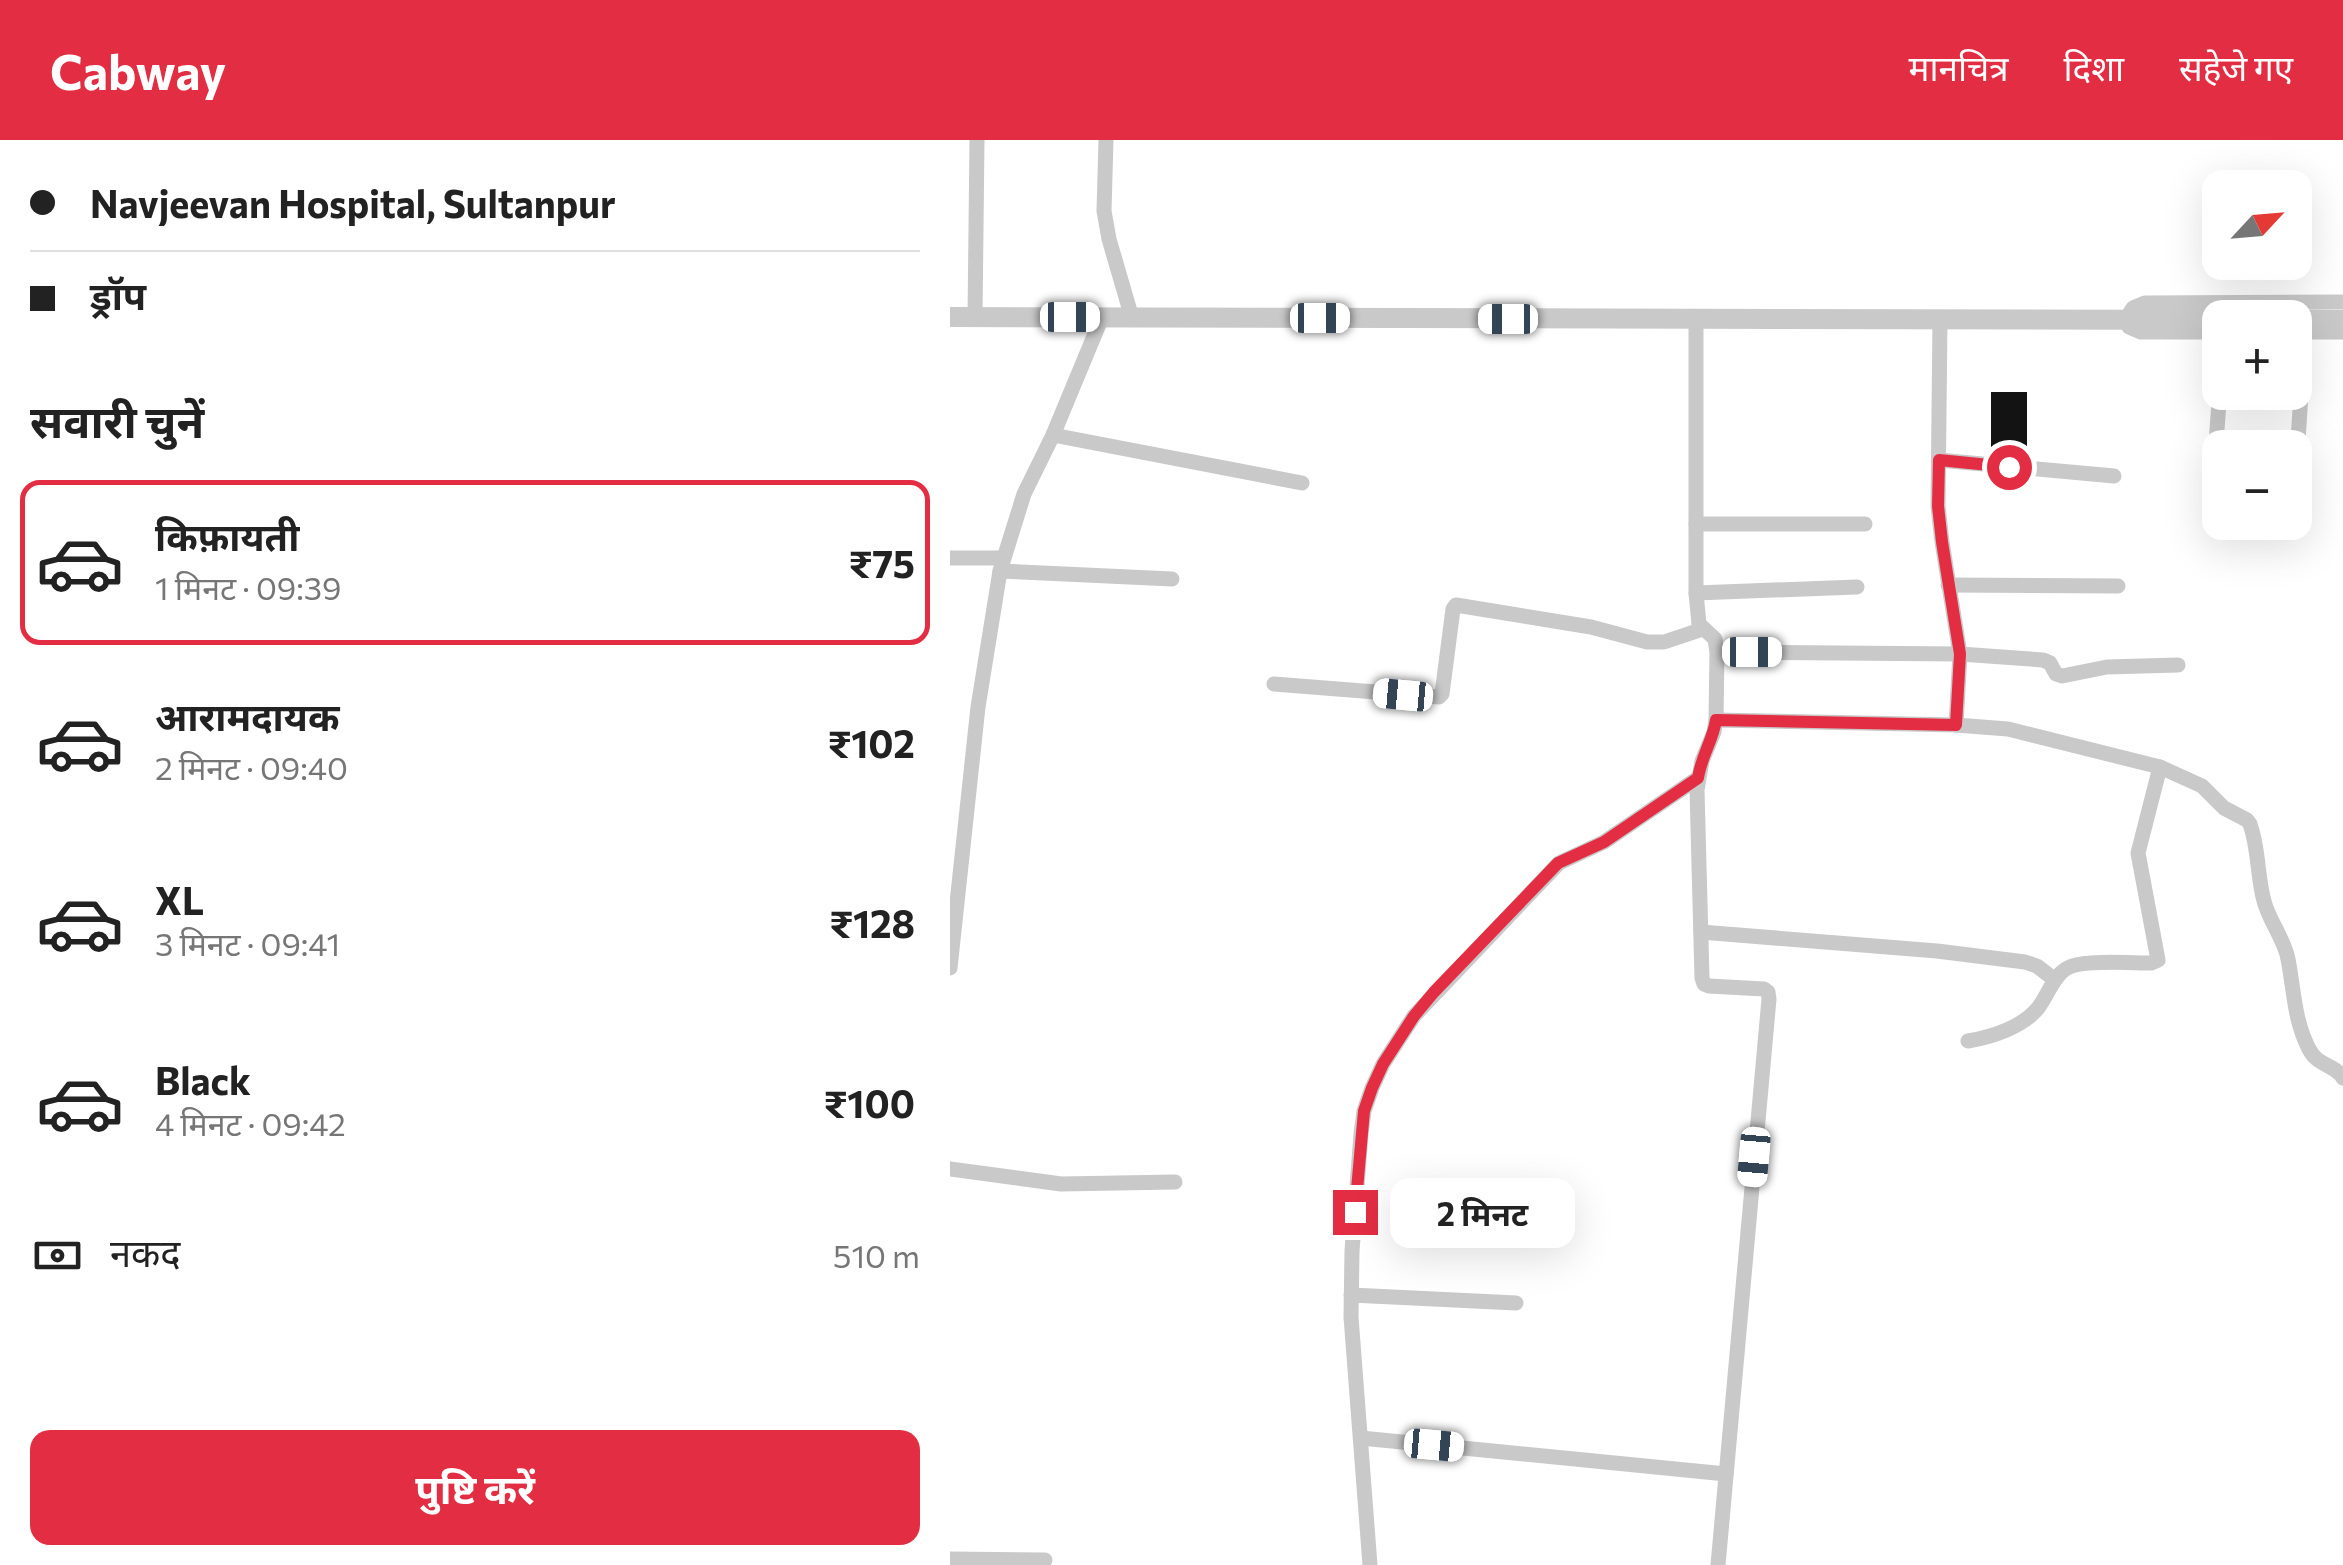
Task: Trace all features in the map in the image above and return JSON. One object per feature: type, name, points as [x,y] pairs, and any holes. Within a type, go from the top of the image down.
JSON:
[{"type":"street","points":[[975,317],[977,140]]},
{"type":"street","points":[[1106,140],[1104,211],[1132,318]]},
{"type":"street","points":[[2136,320],[2133,308],[2145,304],[2343,302]]},
{"type":"street","points":[[950,317],[2202,320]]},
{"type":"street","points":[[950,968],[978,707],[1002,564],[1024,494],[1102,317]]},
{"type":"street","points":[[1940,319],[1938,506],[1960,654],[1956,725]]},
{"type":"street","points":[[1696,320],[1696,593],[1698,618],[1703,629],[1715,638],[1717,652],[1716,720],[1698,778],[1702,978],[1709,986],[1764,988],[1769,1000],[1718,1565]]},
{"type":"street","points":[[2136,320],[2129,326],[2141,332],[2202,332]]},
{"type":"street","points":[[2312,326],[2343,320]]},
{"type":"street","points":[[2312,329],[2343,332]]},
{"type":"street","points":[[1053,435],[1302,482]]},
{"type":"street","points":[[1939,460],[2114,476]]},
{"type":"street","points":[[1696,524],[1865,524]]},
{"type":"street","points":[[950,558],[1172,579]]},
{"type":"street","points":[[1696,593],[1857,586]]},
{"type":"street","points":[[1948,586],[2118,586]]},
{"type":"street","points":[[1274,684],[1439,697],[1456,605],[1591,627],[1648,642],[1664,642],[1703,629]]},
{"type":"street","points":[[1717,652],[1960,654],[2043,660],[2062,676],[2107,666],[2178,665]]},
{"type":"street","points":[[1716,720],[2008,729],[2160,766],[2202,786],[2224,808],[2250,824],[2262,895],[2287,954],[2300,1027],[2314,1057],[2343,1078]]},
{"type":"street","points":[[1968,1041],[1992,1036],[2024,1020],[2037,1009],[2058,976],[2072,966],[2158,960],[2138,853],[2160,766]]},
{"type":"street","points":[[1370,1565],[1351,1295],[1364,1111],[1372,1088],[1405,1028],[1434,992],[1558,863],[1604,842],[1698,778]]},
{"type":"street","points":[[1701,932],[2025,962],[2056,980]]},
{"type":"street","points":[[950,1169],[1061,1184],[1175,1182]]},
{"type":"street","points":[[1351,1295],[1516,1303]]},
{"type":"street","points":[[1361,1438],[1726,1474]]},
{"type":"street","points":[[950,1559],[1045,1560]]},
{"type":"building","points":[[1991,392],[2027,392],[2027,449],[1991,449]]},
{"type":"route","points":[[1355,1212],[1364,1111],[1383,1064],[1414,1016],[1558,863],[1604,842],[1698,778],[1716,720],[1956,725],[1960,654],[1938,506],[1939,460],[2009,467]]}]
